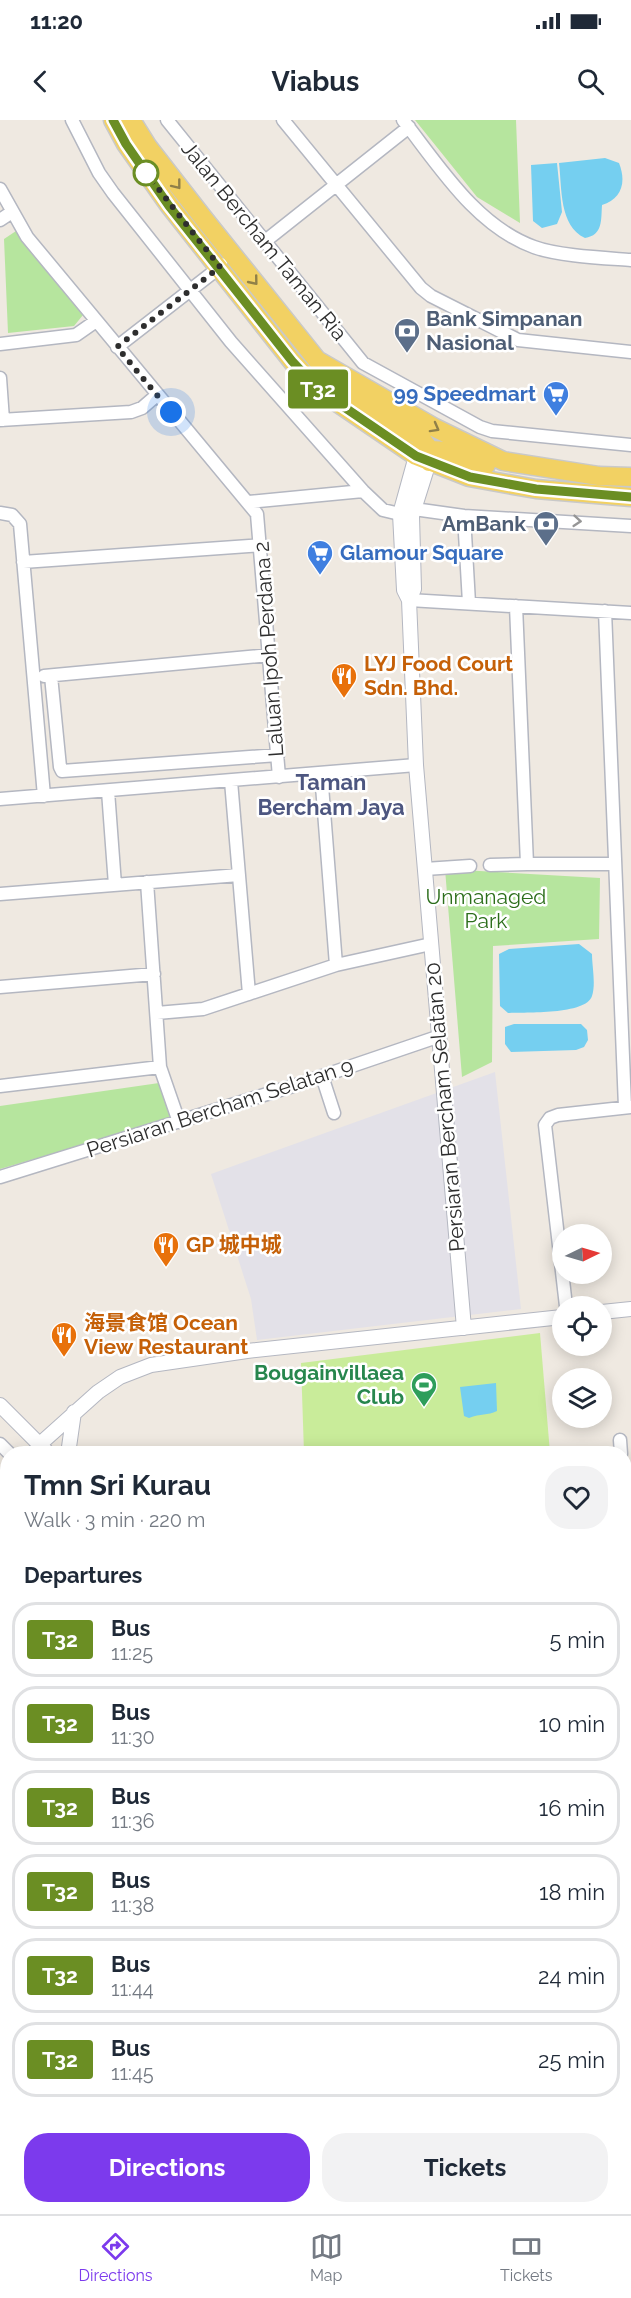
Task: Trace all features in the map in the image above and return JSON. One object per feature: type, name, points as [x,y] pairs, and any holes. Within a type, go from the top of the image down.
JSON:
[{"type":"main road","points":[[113,120],[126,144],[169,206],[220,267],[292,361],[319,390],[424,456],[470,477],[536,489],[631,497]]},
{"type":"main road","points":[[132,120],[148,147],[329,378],[414,432],[424,456]]},
{"type":"main road","points":[[317,360],[472,448],[503,461],[540,468],[631,477]]},
{"type":"main road","points":[[424,456],[449,453],[490,467],[520,471],[540,468]]},
{"type":"street","points":[[72,120],[99,174],[190,291],[275,394],[377,506],[409,513],[631,526]]},
{"type":"street","name":"Jalan Bercham Taman Ria","points":[[167,120],[264,242],[371,370],[480,427],[492,431],[631,446]]},
{"type":"street","points":[[282,120],[421,288],[431,296],[505,336],[518,340],[631,352]]},
{"type":"street","points":[[264,242],[406,124],[453,185],[501,229],[535,248],[631,260]]},
{"type":"street","name":"Laluan Ipoh Perdana 2","points":[[0,189],[27,237],[242,498],[249,502],[259,522],[279,777]]},
{"type":"street","points":[[0,220],[12,212]]},
{"type":"street","points":[[117,347],[220,267],[224,255],[205,228],[204,219]]},
{"type":"street","points":[[0,344],[76,335],[96,321]]},
{"type":"street","points":[[0,378],[2,420],[131,411],[142,408],[157,395]]},
{"type":"street","points":[[409,513],[424,456]]},
{"type":"street","points":[[249,502],[363,491]]},
{"type":"street","points":[[0,513],[12,515],[20,524],[44,796]]},
{"type":"street","name":"Persiaran Bercham Selatan 20","points":[[409,513],[404,590],[409,600],[416,765],[464,1328]]},
{"type":"street","points":[[464,516],[469,603]]},
{"type":"street","points":[[23,562],[262,545]]},
{"type":"street","points":[[409,600],[631,613]]},
{"type":"street","points":[[516,606],[527,864]]},
{"type":"street","points":[[565,1296],[544,1125],[550,1118],[558,1115],[628,1107],[626,1008],[615,864],[605,611]]},
{"type":"street","points":[[33,677],[270,655]]},
{"type":"street","points":[[51,676],[60,770],[91,770],[278,755]]},
{"type":"street","points":[[0,799],[416,765]]},
{"type":"street","points":[[91,770],[92,792]]},
{"type":"street","points":[[321,773],[336,965]]},
{"type":"street","points":[[231,781],[249,994]]},
{"type":"street","points":[[108,791],[115,885]]},
{"type":"street","points":[[490,865],[615,864]]},
{"type":"street","points":[[425,869],[470,866]]},
{"type":"street","points":[[0,894],[239,875]]},
{"type":"street","points":[[147,882],[160,1067],[179,1122]]},
{"type":"street","points":[[157,1013],[203,1009],[336,965],[431,944]]},
{"type":"street","points":[[0,987],[154,974]]},
{"type":"street","name":"Persiaran Bercham Selatan 9","points":[[0,1176],[179,1122],[440,1036]]},
{"type":"street","points":[[0,1086],[160,1067]]},
{"type":"street","points":[[322,1076],[334,1113]]},
{"type":"street","points":[[612,1311],[631,1309]]},
{"type":"street","points":[[44,1446],[75,1410],[120,1377],[160,1363],[552,1318]]},
{"type":"street","points":[[0,1405],[36,1446]]},
{"type":"street","points":[[68,1446],[75,1410]]},
{"type":"street","points":[[620,1440],[620,1446]]},
{"type":"shaded area","points":[[495,1072],[521,1309],[257,1340],[251,1299],[211,1174]]},
{"type":"green space","points":[[415,120],[516,120],[520,223],[477,197]]},
{"type":"green space","points":[[25,225],[83,315],[74,326],[8,333],[4,239]]},
{"type":"green space","name":"Unmanaged Park","points":[[445,869],[600,878],[599,939],[493,946],[492,1062],[462,1077]]},
{"type":"green space","points":[[159,1083],[175,1118],[0,1169],[0,1106]]},
{"type":"green space","name":"Bougainvillaea Club","points":[[540,1333],[549,1446],[304,1446],[301,1363]]},
{"type":"water","points":[[605,158],[619,163],[622,177],[621,189],[614,199],[602,205],[598,230],[595,234],[585,238],[570,225],[566,216],[559,163]]},
{"type":"water","points":[[557,163],[562,212],[557,224],[542,228],[533,221],[531,165]]},
{"type":"water","points":[[579,944],[592,954],[594,986],[592,996],[587,1002],[579,1007],[540,1012],[508,1013],[500,1006],[499,954],[509,949]]},
{"type":"water","points":[[514,1024],[581,1024],[587,1030],[588,1040],[584,1047],[576,1050],[511,1052],[505,1044],[505,1027]]},
{"type":"water","points":[[496,1383],[497,1411],[469,1418],[464,1416],[460,1387]]},
{"type":"bus line","name":"T32","points":[[113,120],[126,144],[169,206],[220,267],[292,361],[319,390],[416,456],[470,477],[536,489],[631,497]]},
{"type":"place","name":"Bank Simpanan Nasional","points":[[407,354]]},
{"type":"place","name":"99 Speedmart","points":[[556,417]]},
{"type":"place","name":"AmBank","points":[[546,547]]},
{"type":"place","name":"Glamour Square","points":[[320,576]]},
{"type":"place","name":"LYJ Food Court Sdn. Bhd.","points":[[344,699]]},
{"type":"place","name":"GP 城中城","points":[[166,1268]]},
{"type":"place","name":"海景食馆 Ocean View Restaurant","points":[[64,1358]]},
{"type":"place","name":"Bougainvillaea Club","points":[[424,1408]]},
{"type":"district","name":"Taman Bercham Jaya","points":[[331,794]]},
{"type":"route","points":[[146,173],[169,206],[220,267],[117,347],[171,412]]}]
